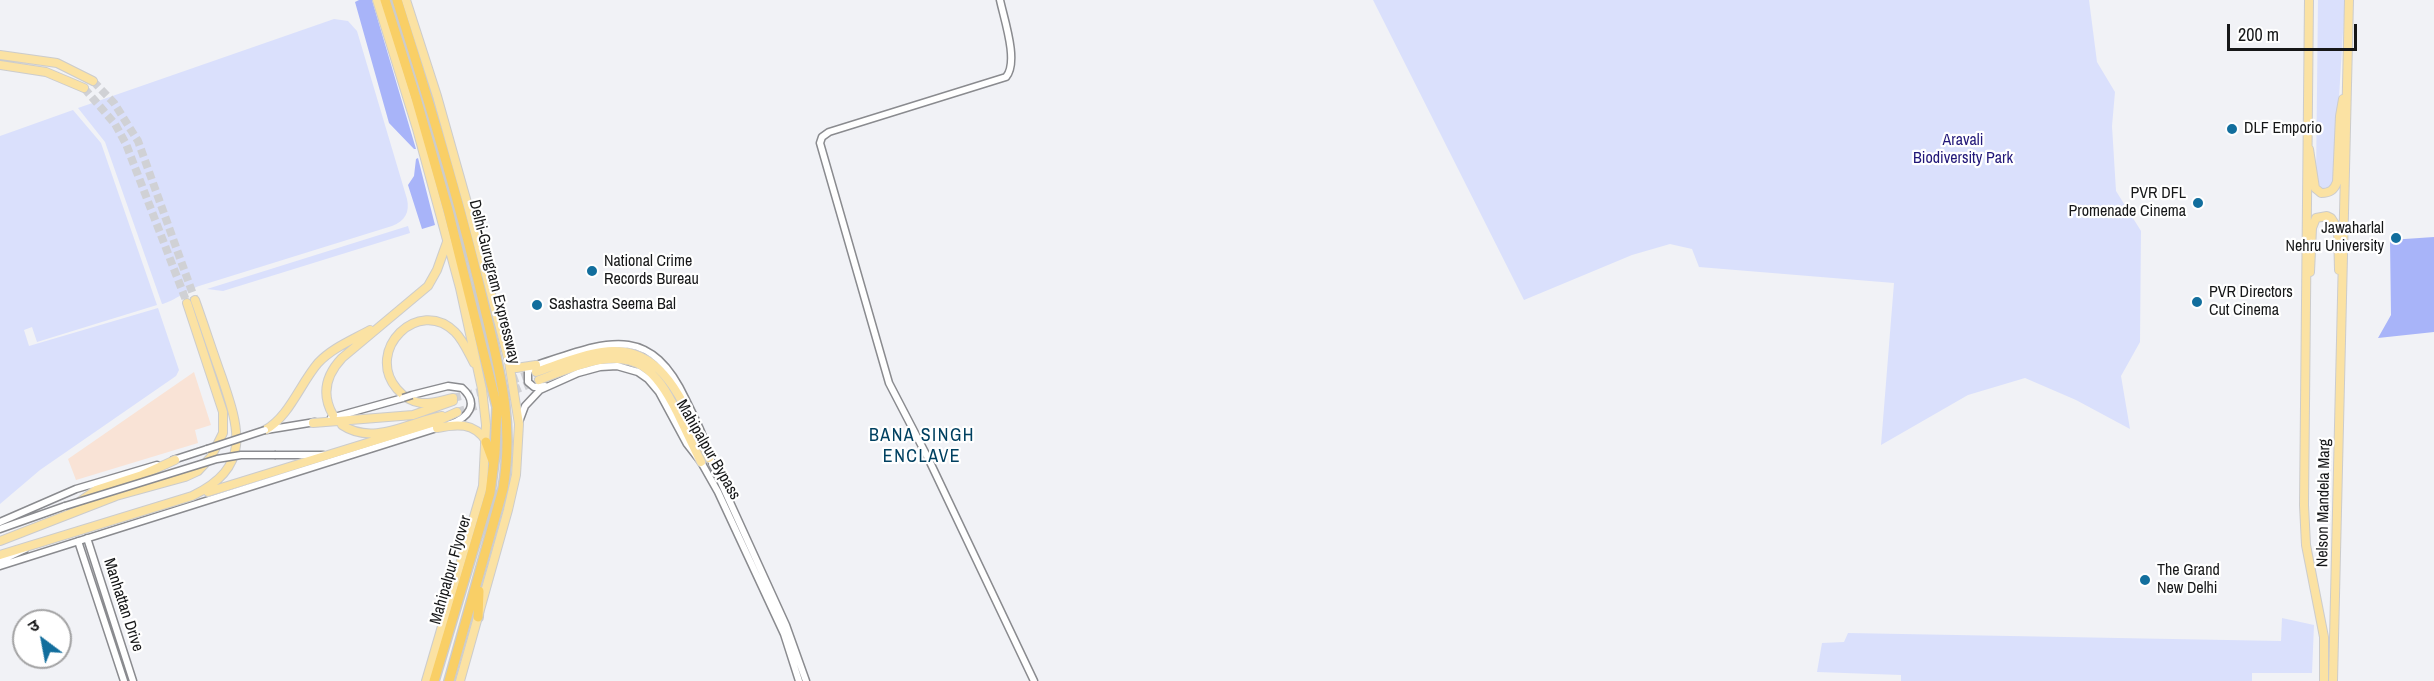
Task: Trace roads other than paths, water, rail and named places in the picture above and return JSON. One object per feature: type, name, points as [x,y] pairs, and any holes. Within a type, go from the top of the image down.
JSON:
[{"type":"highway","name":"Delhi-Gurugram Expressway","points":[[385,0],[448,210],[496,403],[494,466]]},
{"type":"highway","name":"Delhi-Gurugram Expressway","points":[[397,0],[462,210],[504,392],[508,460],[503,489],[478,576]]},
{"type":"highway","points":[[486,442],[494,466]]},
{"type":"highway","name":"Mahipalpur Flyover","points":[[434,681],[490,493],[494,466]]},
{"type":"highway","points":[[478,576],[478,617]]},
{"type":"highway","name":"Mahipalpur Flyover","points":[[449,681],[478,576]]},
{"type":"main road","points":[[377,0],[417,129],[460,288],[485,408],[486,442],[483,486],[426,681]]},
{"type":"main road","points":[[406,0],[456,164],[509,362],[517,399],[519,424],[516,475],[459,681]]},
{"type":"main road","name":"Nelson Mandela Marg","points":[[2307,331],[2305,309],[2309,0]]},
{"type":"main road","name":"Nelson Mandela Marg","points":[[2333,681],[2349,0]]},
{"type":"main road","points":[[0,55],[57,63],[93,81]]},
{"type":"main road","points":[[0,65],[46,72],[84,88]]},
{"type":"main road","points":[[2307,142],[2312,158],[2315,188],[2321,193],[2330,192],[2337,182],[2340,116],[2347,89]]},
{"type":"main road","name":"Nelson Mandela Marg","points":[[2324,681],[2324,637],[2305,539],[2304,505],[2307,331],[2312,228],[2316,218],[2320,216],[2331,218],[2338,229],[2341,325]]},
{"type":"main road","points":[[333,415],[327,404],[325,390],[332,370],[342,358],[401,310],[433,279],[447,242]]},
{"type":"main road","points":[[66,510],[77,510],[116,496],[185,477],[203,466],[215,450],[222,433],[223,412],[191,301],[232,409],[237,436],[235,453],[223,476],[211,486],[192,496]]},
{"type":"main road","points":[[265,430],[278,420],[323,358],[401,310]]},
{"type":"main road","points":[[313,423],[413,414],[453,400],[419,403],[397,388],[389,375],[387,360],[389,347],[400,332],[420,321],[434,320],[447,325],[460,338],[479,372]]},
{"type":"main road","points":[[509,362],[516,368],[539,376],[603,359],[623,359],[647,367],[664,386],[705,460]]},
{"type":"main road","points":[[0,555],[333,455],[435,422],[454,413],[369,434],[356,433],[342,425]]},
{"type":"main road","points":[[437,428],[460,425],[470,427],[480,433],[486,442]]},
{"type":"main road","points":[[0,541],[66,510],[96,490],[142,475],[176,460]]},
{"type":"street","points":[[1000,0],[1012,63],[1011,70],[1006,77],[829,132],[822,137],[820,143],[886,375],[1034,681]]},
{"type":"street","name":"Mahipalpur Bypass","points":[[539,376],[602,346],[636,346],[652,353],[664,362],[679,384],[704,438],[705,460],[784,634],[799,681]]},
{"type":"street","points":[[519,424],[525,406],[534,394],[539,376]]},
{"type":"street","points":[[0,522],[76,489],[176,460],[265,430],[313,423],[452,386],[465,391],[470,403],[468,414],[460,420],[437,428],[0,564]]},
{"type":"street","points":[[0,529],[66,510],[211,461],[242,455],[333,455]]},
{"type":"street","name":"Mahipalpur Bypass","points":[[705,460],[728,494],[786,625],[806,681]]},
{"type":"street","name":"Manhattan Drive","points":[[87,538],[133,681]]},
{"type":"street","name":"Manhattan Drive","points":[[78,541],[124,681]]},
{"type":"street","points":[[0,564],[28,547]]},
{"type":"tunnel","points":[[93,81],[114,103],[138,141],[195,300]]},
{"type":"tunnel","points":[[84,88],[115,124],[126,144],[187,303]]},
{"type":"tunnel","points":[[453,398],[479,392],[535,372]]},
{"type":"tunnel","points":[[457,412],[539,380]]},
{"type":"place","name":"DLF Emporio","points":[[2232,129]]},
{"type":"place","name":"PVR DFL Promenade Cinema","points":[[2198,203]]},
{"type":"place","name":"Jawaharlal Nehru University","points":[[2396,238]]},
{"type":"place","name":"National Crime Records Bureau","points":[[592,271]]},
{"type":"place","name":"PVR Directors Cut Cinema","points":[[2197,302]]},
{"type":"place","name":"Sashastra Seema Bal","points":[[537,305]]},
{"type":"place","name":"The Grand New Delhi","points":[[2145,580]]},
{"type":"district","name":"BANA SINGH ENCLAVE","points":[[922,446]]},
{"type":"park label","name":"Aravali Biodiversity Park","points":[[1963,150]]}]
